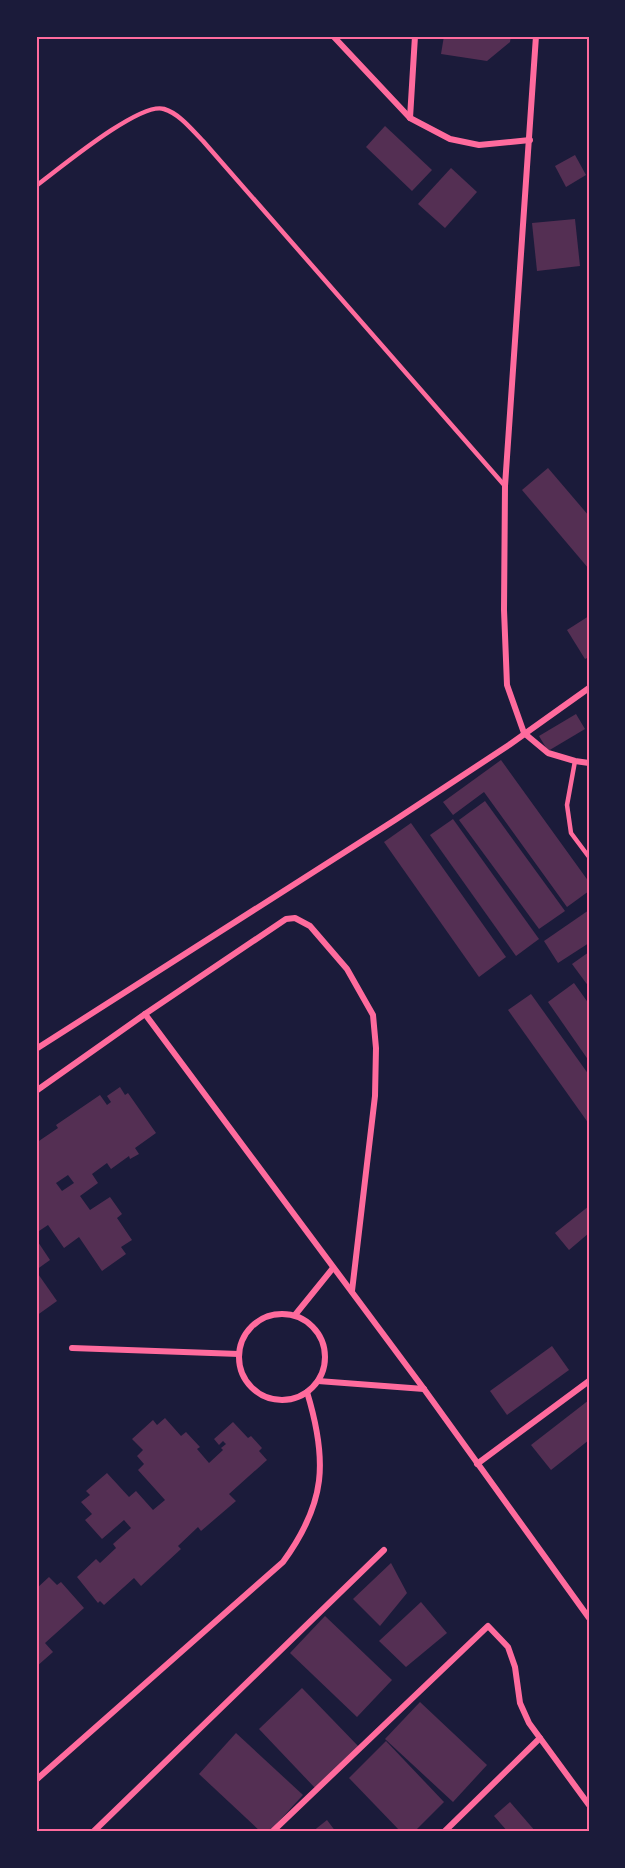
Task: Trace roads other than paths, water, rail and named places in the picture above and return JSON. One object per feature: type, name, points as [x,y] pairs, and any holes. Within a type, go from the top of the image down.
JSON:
[{"type":"street","points":[[333,36],[410,118],[450,139],[479,145],[530,140]]},
{"type":"street","points":[[410,118],[415,36]]},
{"type":"street","points":[[536,36],[505,486],[504,610],[507,686],[524,733],[548,753],[589,763]]},
{"type":"street","points":[[36,1049],[310,875],[589,688]]},
{"type":"street","points":[[36,1091],[286,919],[296,918],[310,926],[347,969],[373,1015],[376,1048],[375,1096],[352,1292]]},
{"type":"street","points":[[145,1014],[424,1389],[589,1618]]},
{"type":"street","points":[[295,1315],[333,1268]]},
{"type":"street","points":[[282,1313],[295,1315],[307,1321],[317,1331],[323,1343],[324,1362],[318,1381],[307,1392],[294,1398],[281,1400],[267,1397],[255,1390],[246,1380],[240,1367],[239,1354],[248,1329],[258,1320],[282,1313]]},
{"type":"street","points":[[72,1348],[239,1354]]},
{"type":"street","points":[[318,1381],[424,1389]]},
{"type":"street","points":[[477,1464],[589,1381]]},
{"type":"street","points":[[36,1780],[284,1562],[301,1538],[312,1514],[321,1452],[307,1392]]},
{"type":"street","points":[[93,1832],[384,1550]]},
{"type":"street","points":[[272,1832],[488,1626],[508,1647],[515,1667],[520,1702],[529,1723],[589,1805]]},
{"type":"street","points":[[444,1832],[540,1738]]},
{"type":"lane","points":[[36,186],[131,117],[150,109],[163,108],[178,117],[203,141],[505,486]]},
{"type":"lane","points":[[575,761],[567,805],[571,832],[589,857]]}]
